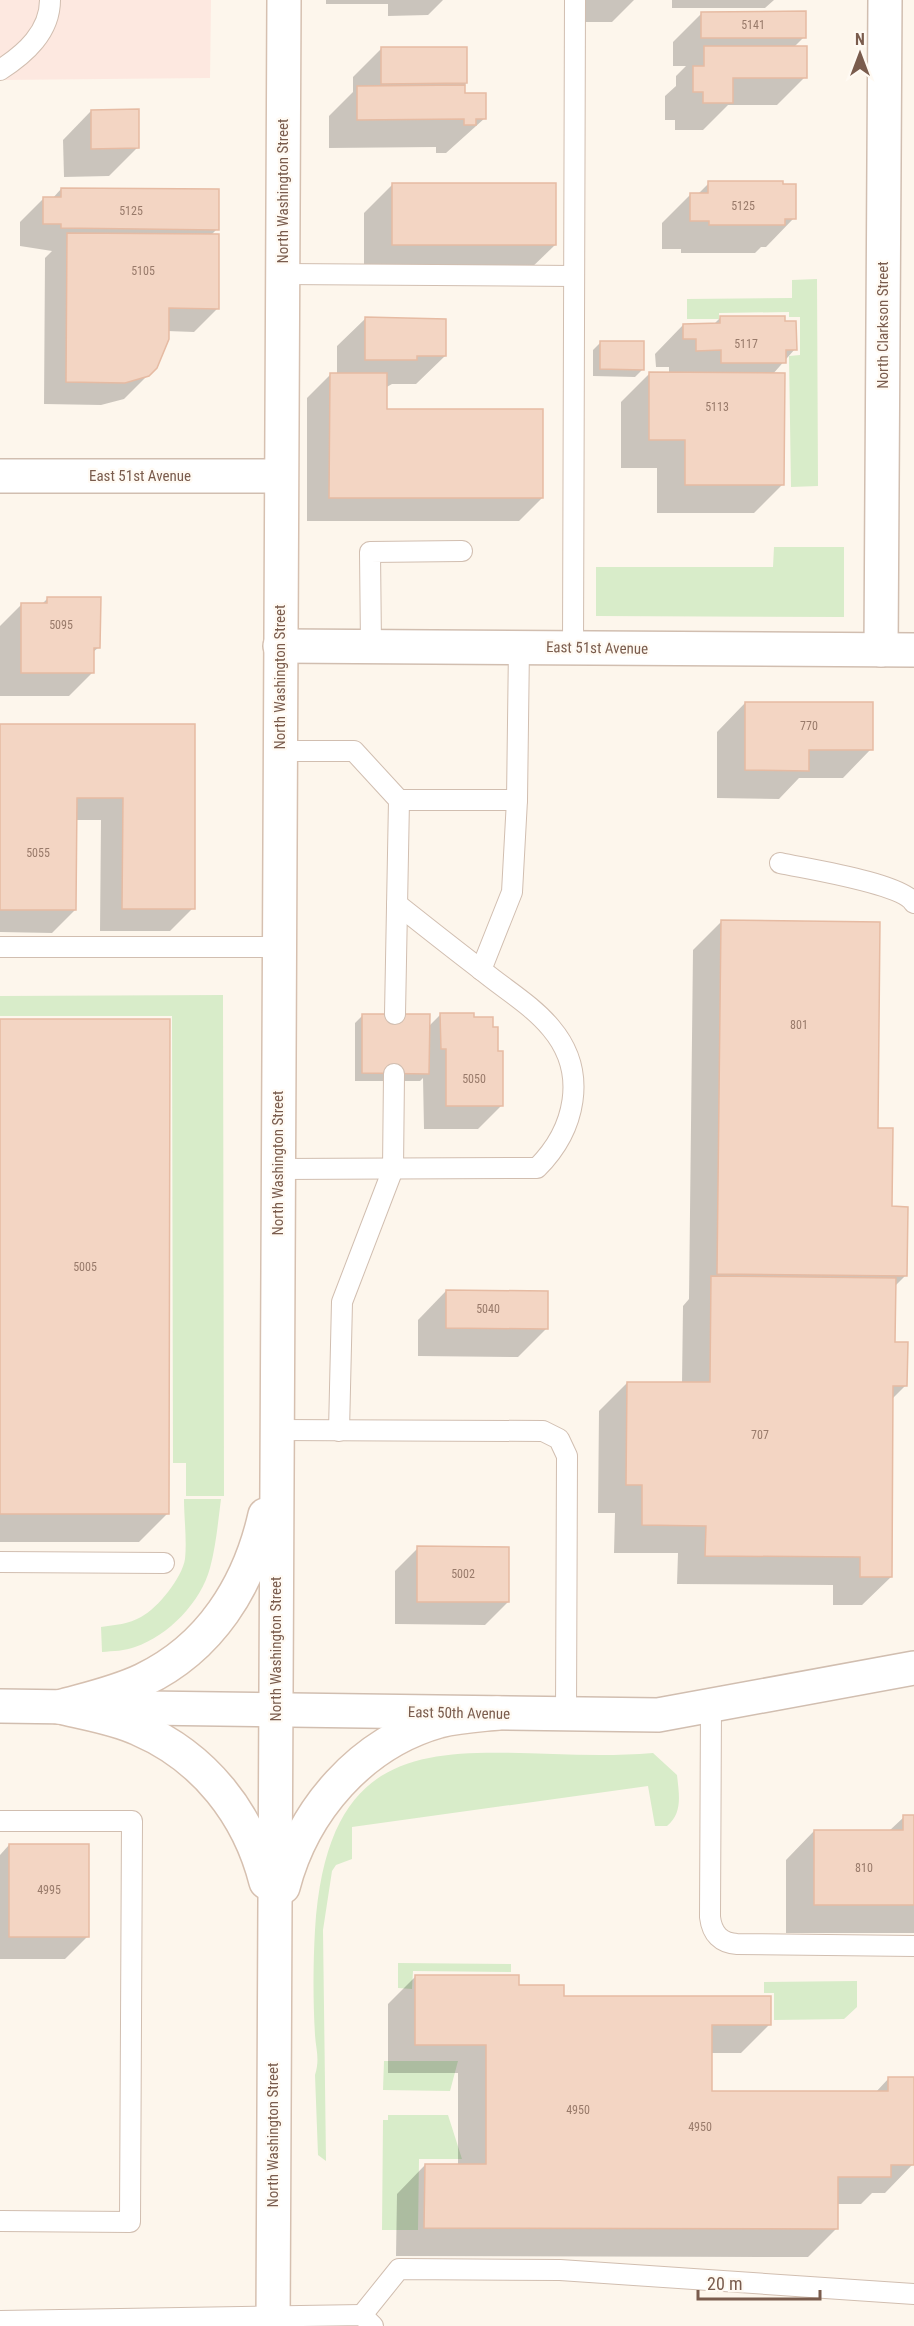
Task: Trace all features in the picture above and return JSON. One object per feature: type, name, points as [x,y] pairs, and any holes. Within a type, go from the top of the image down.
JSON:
[{"type":"main road","name":"North Washington Street","points":[[273,2320],[284,0]]},
{"type":"main road","name":"North Clarkson Street","points":[[881,650],[885,0]]},
{"type":"main road","name":"East 51st Avenue","points":[[0,476],[281,476]]},
{"type":"main road","name":"East 51st Avenue","points":[[280,646],[914,650]]},
{"type":"main road","points":[[59,1707],[120,1690],[144,1680],[201,1639],[224,1612],[250,1567],[259,1542],[277,1462]]},
{"type":"main road","name":"East 50th Avenue","points":[[0,1706],[658,1715],[914,1668]]},
{"type":"main road","points":[[59,1707],[114,1719],[139,1729],[178,1751],[206,1773],[234,1808],[252,1839],[262,1864],[275,1921]]},
{"type":"main road","points":[[275,1921],[293,1855],[303,1833],[332,1790],[350,1771],[392,1742],[415,1730],[464,1716],[498,1713]]},
{"type":"lane","points":[[0,70],[22,56],[40,34],[50,8],[50,0]]},
{"type":"lane","points":[[573,648],[575,0]]},
{"type":"lane","points":[[282,274],[574,276]]},
{"type":"lane","points":[[371,646],[370,552],[462,551]]},
{"type":"lane","points":[[481,970],[513,892],[519,646]]},
{"type":"lane","points":[[280,752],[354,751],[399,800],[395,1014]]},
{"type":"lane","points":[[399,800],[517,800]]},
{"type":"lane","points":[[780,863],[890,887],[909,896],[914,903]]},
{"type":"lane","points":[[278,1169],[537,1168],[562,1137],[571,1114],[574,1090],[568,1058],[552,1029],[397,904]]},
{"type":"lane","points":[[0,947],[279,947]]},
{"type":"lane","points":[[339,1431],[342,1302],[393,1169],[394,1074]]},
{"type":"lane","points":[[277,1430],[543,1431],[559,1439],[567,1456],[566,1714]]},
{"type":"lane","points":[[0,1562],[164,1563]]},
{"type":"lane","points":[[711,1706],[710,1917],[714,1933],[729,1944],[914,1946]]},
{"type":"lane","points":[[0,1821],[132,1821],[130,2222],[0,2221]]},
{"type":"lane","points":[[0,2321],[368,2320],[399,2269],[560,2270],[914,2294]]},
{"type":"shaded area","points":[[0,0],[211,0],[210,78],[0,80]]},
{"type":"green space","points":[[817,279],[818,486],[791,487],[789,356],[800,355],[800,317],[789,317],[789,312],[719,313],[719,319],[687,319],[687,299],[792,298],[792,280]]},
{"type":"green space","points":[[774,547],[844,547],[844,617],[596,616],[596,567],[773,567]]},
{"type":"green space","points":[[223,995],[224,1496],[186,1496],[186,1463],[173,1463],[172,1016],[0,1016],[0,996]]},
{"type":"green space","points":[[184,1499],[221,1499],[217,1534],[206,1581],[182,1616],[159,1635],[131,1648],[102,1652],[101,1627],[122,1624],[148,1613],[168,1592],[179,1575],[186,1552]]},
{"type":"green space","points":[[477,1753],[591,1755],[653,1753],[677,1775],[678,1809],[667,1826],[655,1826],[648,1786],[352,1827],[352,1859],[336,1865],[332,1871],[323,1930],[326,2161],[318,2155],[315,2075],[317,2059],[314,1996],[315,1930],[327,1855],[351,1805],[385,1774],[427,1758]]},
{"type":"green space","points":[[398,1963],[511,1964],[511,1972],[413,1971],[412,1989],[398,1988]]},
{"type":"green space","points":[[857,1981],[857,2007],[844,2019],[774,2020],[774,1993],[764,1993],[764,1982]]},
{"type":"green space","points":[[384,2061],[458,2061],[450,2091],[383,2090]]},
{"type":"green space","points":[[388,2115],[448,2115],[462,2159],[419,2159],[418,2230],[382,2230],[383,2120],[388,2120]]},
{"type":"building","points":[[806,11],[806,38],[701,38],[701,12]]},
{"type":"building","points":[[704,46],[807,46],[807,78],[733,78],[733,103],[703,103],[703,92],[693,92],[693,66],[704,66]]},
{"type":"building","points":[[381,47],[467,47],[467,83],[381,84]]},
{"type":"building","points":[[465,85],[465,93],[486,93],[486,119],[476,119],[476,125],[464,125],[464,119],[357,120],[357,86]]},
{"type":"building","points":[[139,109],[139,148],[91,149],[91,110]]},
{"type":"building","points":[[708,181],[783,181],[783,184],[796,184],[796,219],[785,219],[785,225],[709,225],[709,221],[690,221],[690,193],[708,193]]},
{"type":"building","points":[[392,183],[556,183],[556,245],[392,245]]},
{"type":"building","points":[[61,188],[219,189],[219,230],[61,228],[61,224],[43,224],[43,197],[61,197]]},
{"type":"building","points":[[67,233],[219,234],[219,309],[169,308],[169,339],[157,368],[149,376],[125,383],[66,382]]},
{"type":"building","points":[[720,316],[785,316],[785,321],[796,321],[797,350],[786,350],[786,363],[721,363],[721,350],[696,351],[696,339],[683,339],[683,324],[720,323]]},
{"type":"building","points":[[365,317],[446,319],[446,356],[417,356],[417,360],[365,360]]},
{"type":"building","points":[[600,341],[644,341],[644,370],[600,369]]},
{"type":"building","points":[[649,372],[785,373],[784,485],[685,485],[685,440],[649,440]]},
{"type":"building","points":[[330,373],[387,373],[387,409],[543,409],[543,498],[329,498]]},
{"type":"building","points":[[47,597],[101,597],[100,648],[94,648],[94,673],[21,673],[21,603],[47,603]]},
{"type":"building","points":[[745,702],[873,702],[873,750],[809,750],[809,771],[745,770]]},
{"type":"building","points":[[0,724],[195,724],[195,909],[122,909],[123,798],[77,798],[76,910],[0,910]]},
{"type":"building","points":[[721,920],[880,922],[878,1128],[893,1128],[892,1206],[908,1207],[907,1276],[717,1274]]},
{"type":"building","points":[[440,1013],[474,1013],[474,1017],[493,1017],[493,1027],[498,1027],[498,1051],[503,1051],[503,1106],[446,1106],[446,1049],[441,1049]]},
{"type":"building","points":[[362,1014],[430,1014],[429,1074],[362,1073]]},
{"type":"building","points":[[0,1019],[170,1019],[169,1514],[0,1514]]},
{"type":"building","points":[[711,1276],[896,1278],[895,1342],[908,1342],[907,1386],[893,1386],[892,1577],[860,1577],[860,1557],[705,1556],[706,1526],[642,1525],[642,1485],[626,1485],[627,1382],[710,1382]]},
{"type":"building","points":[[446,1290],[548,1291],[548,1329],[446,1328]]},
{"type":"building","points":[[417,1546],[509,1547],[509,1602],[417,1602]]},
{"type":"building","points":[[903,1815],[914,1815],[914,1905],[814,1905],[814,1830],[903,1830]]},
{"type":"building","points":[[9,1844],[89,1844],[89,1937],[9,1937]]},
{"type":"building","points":[[415,1975],[519,1975],[519,1985],[564,1985],[564,1996],[771,1996],[771,2025],[712,2025],[712,2091],[888,2091],[888,2077],[914,2077],[914,2165],[891,2165],[891,2177],[838,2177],[838,2229],[424,2228],[425,2164],[486,2164],[486,2045],[415,2045]]}]
